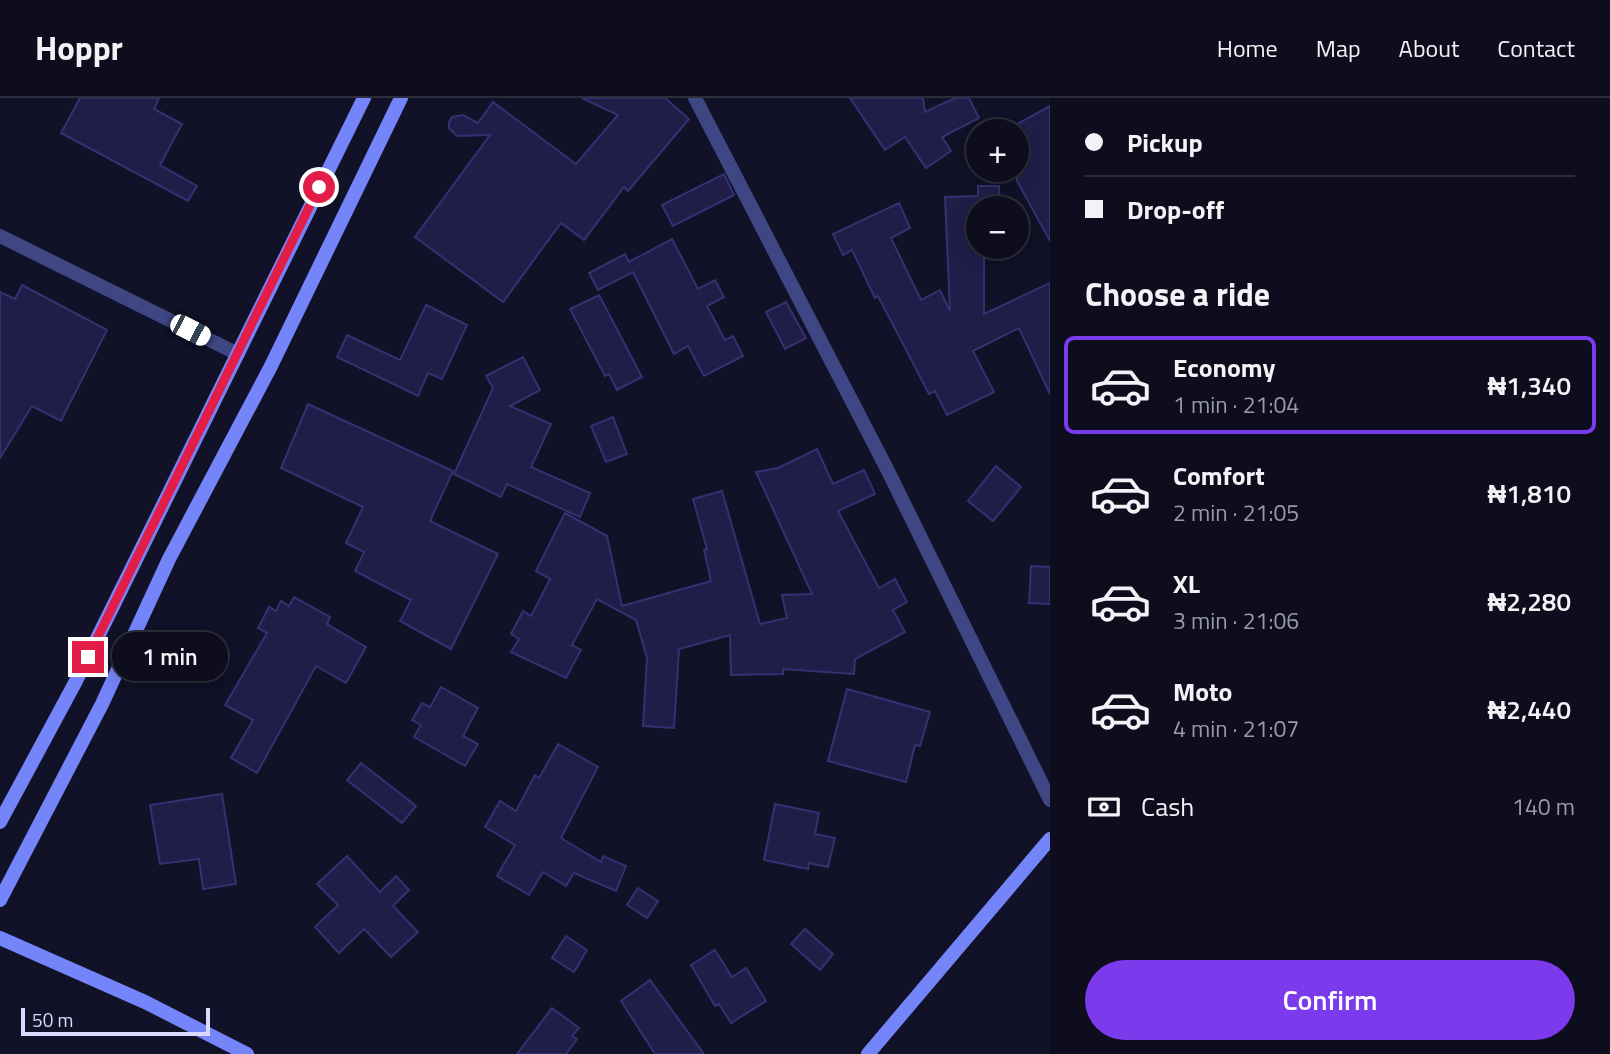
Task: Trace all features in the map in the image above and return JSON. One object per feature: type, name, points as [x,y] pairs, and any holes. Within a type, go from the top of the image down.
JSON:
[{"type":"main road","points":[[0,822],[76,681],[364,98]]},
{"type":"main road","points":[[0,900],[102,704],[169,559],[271,366],[401,98]]},
{"type":"main road","points":[[868,1054],[1050,839]]},
{"type":"main road","points":[[0,938],[145,1002],[247,1054]]},
{"type":"street","points":[[695,98],[887,469],[1050,800]]},
{"type":"street","points":[[0,236],[238,354]]},
{"type":"building","points":[[80,98],[159,98],[154,109],[182,124],[160,165],[197,186],[188,201],[61,133]]},
{"type":"building","points":[[582,98],[665,98],[689,119],[628,191],[624,187],[584,240],[561,223],[503,302],[415,237],[490,135],[457,136],[449,128],[449,122],[452,117],[463,115],[478,123],[493,102],[576,164],[618,115]]},
{"type":"building","points":[[850,98],[923,98],[925,112],[955,98],[969,98],[979,118],[966,119],[966,125],[942,137],[951,151],[926,168],[905,137],[885,150]]},
{"type":"building","points":[[1050,106],[1050,241],[1029,203],[1029,196],[1025,196],[1018,182],[1029,182],[1029,119],[1026,119]]},
{"type":"building","points":[[724,174],[734,195],[673,226],[662,205]]},
{"type":"building","points":[[978,186],[999,186],[999,196],[978,196]]},
{"type":"building","points":[[966,196],[966,259],[984,259],[984,314],[1050,283],[1050,394],[1019,328],[973,351],[994,392],[947,415],[935,391],[929,394],[878,296],[875,298],[852,250],[843,255],[833,234],[899,203],[910,228],[891,238],[921,300],[940,290],[950,311],[945,197]]},
{"type":"building","points":[[672,239],[698,289],[715,280],[724,297],[707,306],[725,340],[733,336],[743,356],[704,376],[688,346],[674,354],[633,272],[598,290],[589,273],[625,254],[629,262]]},
{"type":"building","points":[[22,285],[107,330],[61,421],[32,406],[0,458],[0,292],[15,299]]},
{"type":"building","points":[[599,295],[642,377],[617,390],[609,374],[605,376],[570,309]]},
{"type":"building","points":[[786,302],[806,338],[785,349],[766,312]]},
{"type":"building","points":[[426,305],[467,325],[442,379],[428,373],[418,396],[337,357],[347,335],[400,360]]},
{"type":"building","points":[[523,357],[540,390],[510,406],[551,424],[531,467],[590,493],[580,517],[507,484],[501,497],[454,474],[493,388],[486,376]]},
{"type":"building","points":[[308,404],[453,471],[430,521],[498,554],[451,649],[400,621],[411,600],[355,571],[364,552],[346,543],[363,507],[281,468]]},
{"type":"building","points":[[613,417],[627,454],[606,462],[591,426]]},
{"type":"building","points":[[817,449],[833,484],[864,470],[875,494],[838,511],[879,588],[895,579],[907,602],[893,610],[905,632],[855,659],[854,674],[783,669],[783,674],[731,675],[730,635],[679,649],[674,728],[643,726],[647,658],[636,620],[597,599],[572,645],[581,650],[566,678],[511,652],[519,639],[511,634],[523,611],[531,616],[550,579],[536,571],[565,513],[607,536],[622,606],[711,581],[704,550],[707,549],[693,499],[722,491],[760,624],[787,618],[782,595],[812,594],[756,472],[778,468]]},
{"type":"building","points":[[996,466],[1021,487],[993,521],[968,501]]},
{"type":"building","points":[[1031,566],[1050,567],[1050,604],[1029,603]]},
{"type":"building","points":[[294,597],[330,617],[327,624],[366,647],[346,683],[316,666],[257,773],[231,758],[253,720],[225,705],[267,633],[258,628],[269,607],[276,611],[281,601],[289,606]]},
{"type":"building","points":[[441,687],[478,708],[463,736],[478,744],[465,766],[414,737],[421,725],[412,720],[422,703],[430,707]]},
{"type":"building","points":[[847,689],[930,712],[920,746],[915,745],[906,782],[828,761]]},
{"type":"building","points":[[558,744],[598,767],[561,838],[601,862],[603,856],[626,866],[616,891],[574,873],[566,886],[543,872],[529,895],[497,876],[515,845],[485,827],[500,801],[516,811],[535,775],[539,778]]},
{"type":"building","points":[[361,763],[416,806],[402,823],[347,780]]},
{"type":"building","points":[[222,794],[236,884],[203,889],[199,859],[160,864],[150,805]]},
{"type":"building","points":[[775,804],[819,813],[815,834],[835,838],[828,867],[809,863],[808,869],[764,860]]},
{"type":"building","points":[[347,856],[380,892],[396,876],[409,890],[393,906],[418,932],[391,957],[364,929],[339,953],[315,927],[338,905],[317,884]]},
{"type":"building","points":[[638,888],[658,901],[647,918],[627,905]]},
{"type":"building","points":[[805,929],[833,954],[820,970],[791,944]]},
{"type":"building","points":[[566,936],[587,950],[574,972],[552,958]]},
{"type":"building","points":[[715,950],[732,977],[746,968],[766,1001],[731,1023],[719,1004],[715,1006],[691,965]]},
{"type":"building","points":[[650,980],[704,1054],[655,1054],[621,1001]]},
{"type":"building","points":[[552,1008],[579,1028],[572,1036],[577,1039],[566,1054],[517,1054]]},
{"type":"route","points":[[88,657],[319,187]]}]
